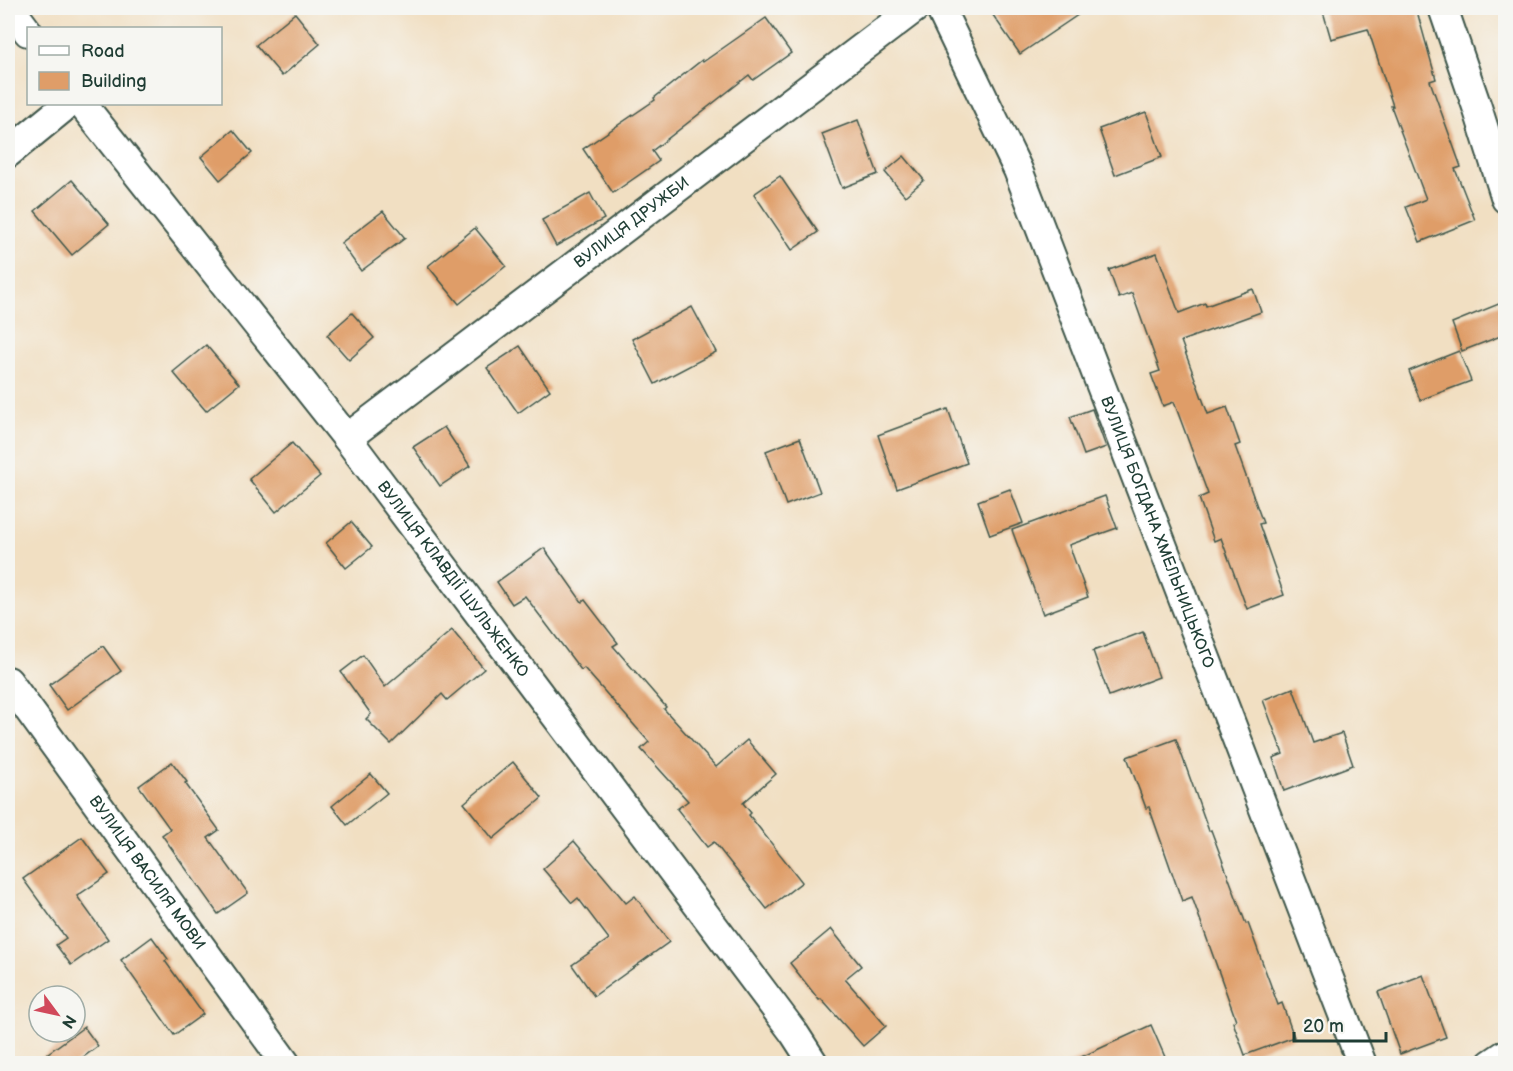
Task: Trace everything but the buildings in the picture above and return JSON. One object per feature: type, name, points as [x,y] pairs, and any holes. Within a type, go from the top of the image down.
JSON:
[{"type":"street","points":[[10,8],[27,31]]},
{"type":"street","name":"ВУЛИЦЯ ДРУЖБИ","points":[[347,438],[915,8]]},
{"type":"street","name":"ВУЛИЦЯ БОГДАНА ХМЕЛЬНИЦЬКОГО","points":[[940,8],[1018,170],[1362,1064]]},
{"type":"street","points":[[1443,8],[1478,107],[1506,200]]},
{"type":"street","points":[[8,153],[67,105]]},
{"type":"street","name":"ВУЛИЦЯ КЛАВДІЇ ШУЛЬЖЕНКО","points":[[83,105],[347,438],[794,1033],[814,1064]]},
{"type":"street","name":"ВУЛИЦЯ ВАСИЛЯ МОВИ","points":[[8,681],[286,1064]]},
{"type":"street","points":[[1491,1064],[1506,1054]]}]
